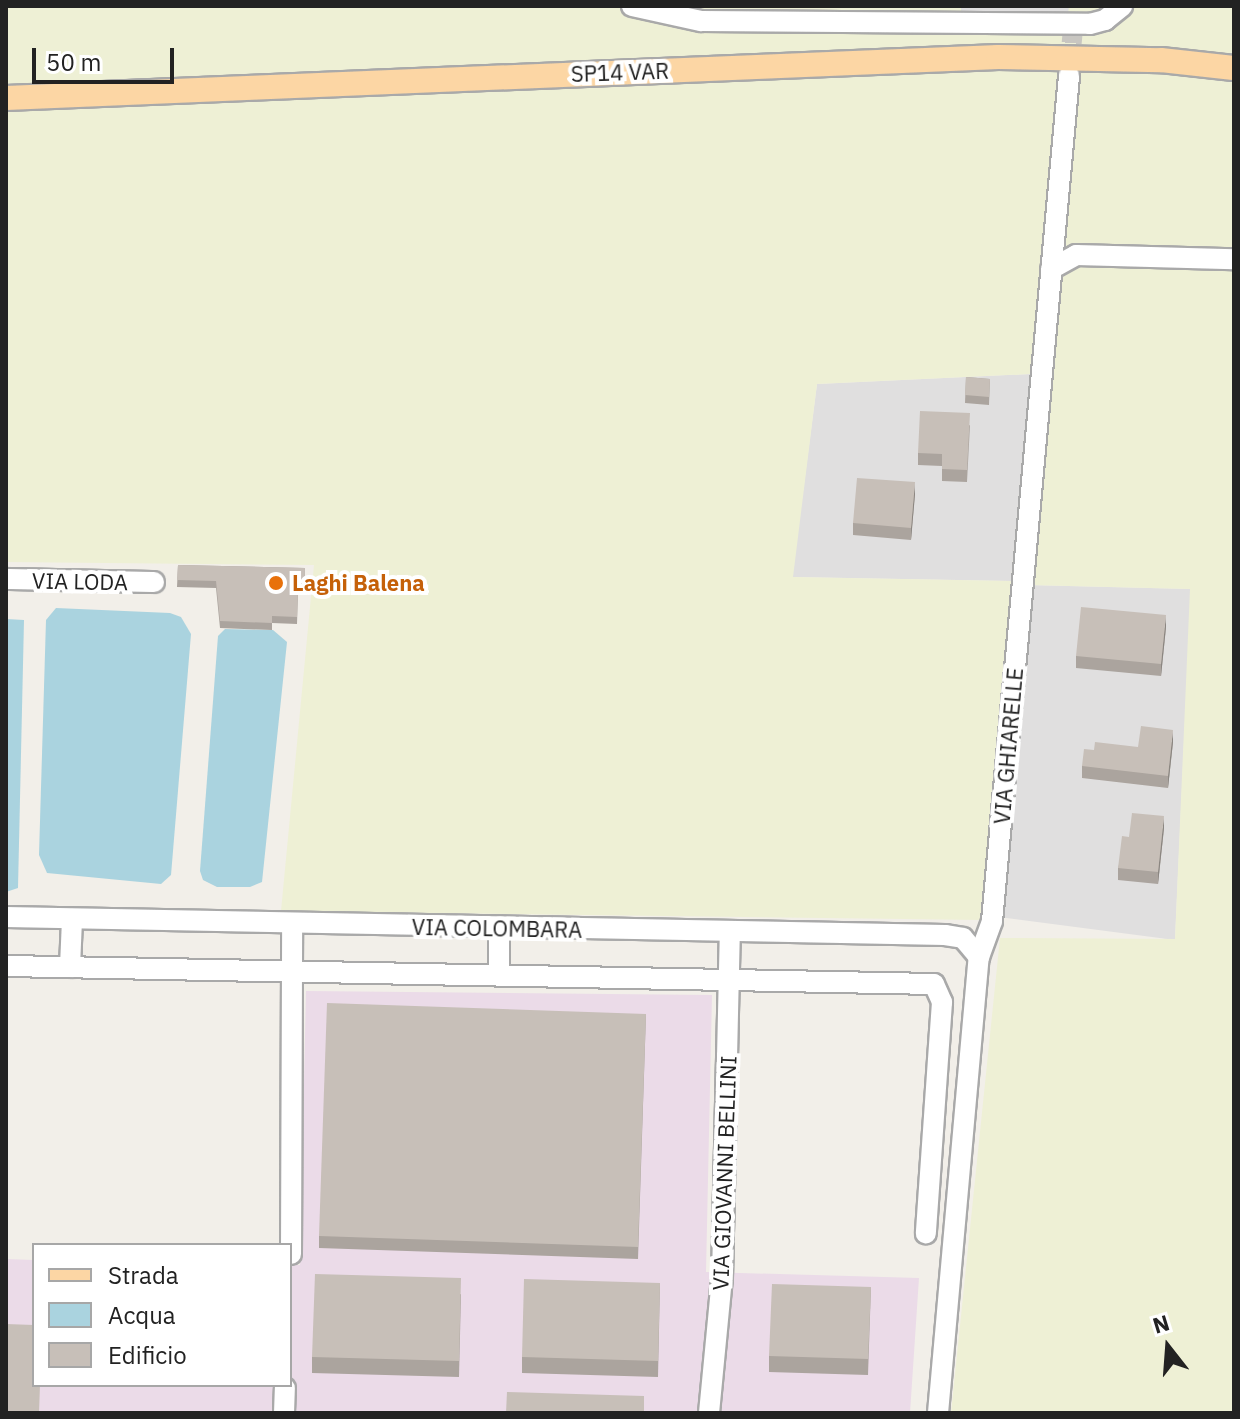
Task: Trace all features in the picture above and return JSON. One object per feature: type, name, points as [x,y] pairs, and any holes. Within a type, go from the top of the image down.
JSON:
[{"type":"main road","name":"SP14 VAR","points":[[6,98],[998,57],[1161,60],[1234,68]]},
{"type":"street","points":[[632,6],[701,21],[1090,24],[1105,20],[1122,6]]},
{"type":"street","name":"VIA GHIARELLE","points":[[938,1413],[979,957],[992,921],[1069,76]]},
{"type":"street","points":[[1051,269],[1076,255],[1234,259]]},
{"type":"street","name":"VIA LODA","points":[[6,579],[154,582]]},
{"type":"street","name":"VIA COLOMBARA","points":[[6,917],[945,935],[963,938],[979,957]]},
{"type":"street","points":[[70,967],[72,919]]},
{"type":"street","points":[[291,1243],[292,924]]},
{"type":"street","points":[[499,928],[499,974]]},
{"type":"street","name":"VIA GIOVANNI BELLINI","points":[[709,1413],[722,1278],[730,932]]},
{"type":"street","points":[[6,966],[934,984],[942,1002],[926,1233]]},
{"type":"street","points":[[936,1084],[967,1086]]},
{"type":"street","points":[[284,1413],[285,1388]]},
{"type":"shaded area","points":[[961,6],[1069,6],[1069,14],[961,11]]},
{"type":"shaded area","points":[[1031,374],[1011,581],[792,577],[817,384]]},
{"type":"shaded area","points":[[1028,585],[1191,589],[1175,940],[999,917]]},
{"type":"shaded area","points":[[306,991],[712,995],[706,1272],[919,1278],[910,1413],[6,1413],[6,1259],[32,1260],[32,1387],[292,1387],[292,1265],[300,1265]]},
{"type":"green space","points":[[6,6],[961,6],[961,11],[1068,14],[1069,6],[1234,6],[1234,1413],[951,1413],[1000,938],[1175,939],[1190,589],[1028,585],[984,920],[281,911],[314,565],[6,562]],"holes":[[[1030,374],[1011,581],[793,577],[817,384]]]},
{"type":"water","points":[[56,608],[170,613],[181,617],[191,634],[171,875],[161,884],[47,873],[39,855],[46,620]]},
{"type":"water","points":[[6,619],[24,620],[18,888],[6,892]]},
{"type":"water","points":[[225,629],[273,630],[287,642],[262,882],[250,887],[217,887],[203,880],[200,871],[218,636]]},
{"type":"building","points":[[966,377],[990,379],[989,397],[965,395]]},
{"type":"building","points":[[920,411],[970,413],[967,470],[942,469],[942,454],[918,453]]},
{"type":"building","points":[[857,478],[915,482],[911,528],[853,523]]},
{"type":"building","points":[[178,565],[305,568],[304,585],[298,585],[297,617],[272,616],[272,623],[220,621],[216,581],[177,580]]},
{"type":"building","points":[[1081,607],[1166,615],[1161,664],[1076,656]]},
{"type":"building","points":[[1141,726],[1173,730],[1168,776],[1082,766],[1084,749],[1094,750],[1095,742],[1138,747]]},
{"type":"building","points":[[1132,813],[1164,816],[1158,872],[1118,868],[1122,836],[1129,837]]},
{"type":"building","points":[[327,1003],[646,1014],[638,1247],[319,1236]]},
{"type":"building","points":[[315,1274],[461,1278],[459,1361],[312,1357]]},
{"type":"building","points":[[524,1279],[660,1283],[658,1361],[522,1357]]},
{"type":"building","points":[[772,1284],[871,1287],[868,1359],[769,1356]]},
{"type":"building","points":[[6,1324],[32,1325],[32,1387],[40,1387],[39,1413],[6,1413]]},
{"type":"building","points":[[507,1392],[644,1396],[644,1413],[506,1413]]},
{"type":"tunnel","points":[[1069,73],[1074,17]]},
{"type":"place","name":"Laghi Balena","points":[[276,583]]}]
